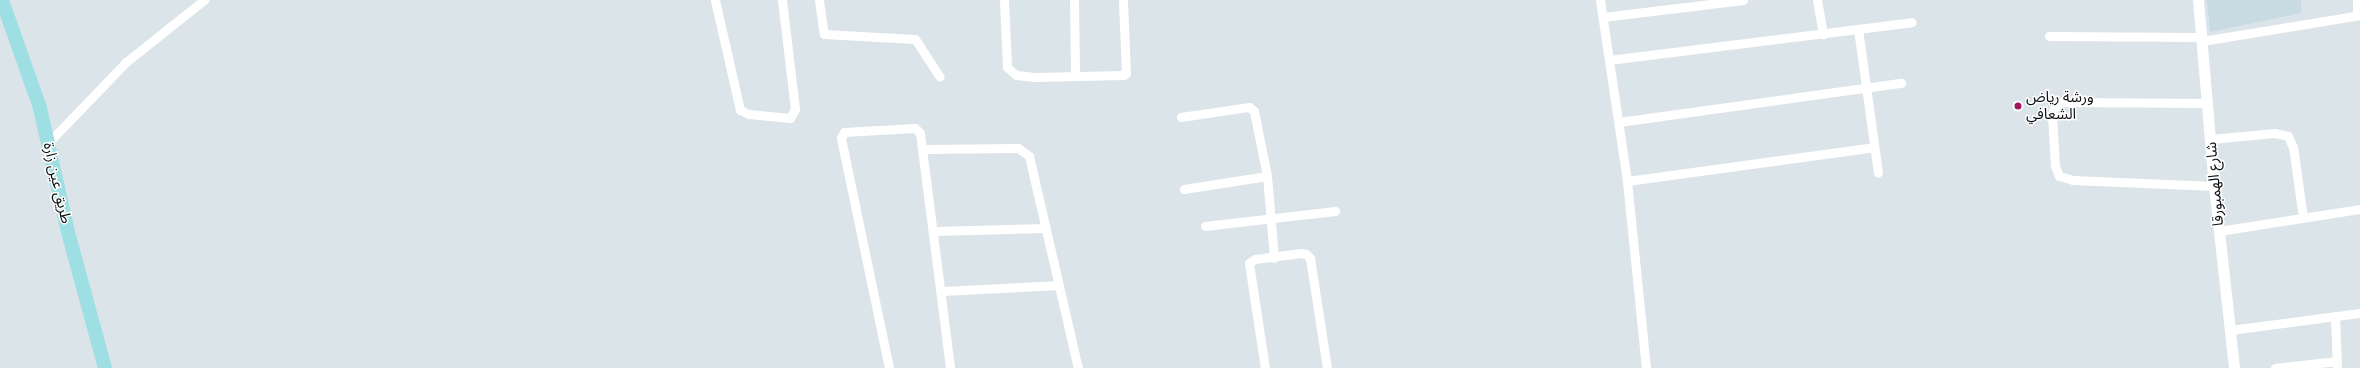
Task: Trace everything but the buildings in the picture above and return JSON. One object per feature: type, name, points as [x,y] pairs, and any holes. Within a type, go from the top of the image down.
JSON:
[{"type":"main road","name":"طريق عين زارة","points":[[2,0],[27,67],[48,143],[68,232],[105,368]]},
{"type":"street","points":[[48,143],[126,62],[204,0]]},
{"type":"street","points":[[715,0],[740,110],[749,114],[790,118],[795,109],[782,0]]},
{"type":"street","points":[[819,0],[824,34],[915,39],[940,77]]},
{"type":"street","points":[[1004,0],[1007,67],[1010,72],[1035,77],[1075,74],[1124,75],[1126,72],[1123,0]]},
{"type":"street","points":[[1074,0],[1075,74]]},
{"type":"street","points":[[1600,0],[1627,181],[1646,368]]},
{"type":"street","points":[[1603,17],[1680,4],[1743,0]]},
{"type":"street","points":[[1817,0],[1823,34]]},
{"type":"street","name":"شارع الهمبورقا","points":[[2198,0],[2208,102],[2214,186],[2234,368]]},
{"type":"street","points":[[2049,36],[2202,39],[2358,15],[2357,0]]},
{"type":"street","points":[[1609,60],[1912,22]]},
{"type":"street","points":[[1858,29],[1878,173]]},
{"type":"street","points":[[1619,122],[1901,83]]},
{"type":"street","points":[[2208,102],[2062,102],[2055,106],[2052,114],[2055,166],[2059,176],[2073,180],[2214,186]]},
{"type":"street","points":[[1181,117],[1252,108],[1267,176],[1274,258]]},
{"type":"street","points":[[889,368],[841,138],[844,132],[915,128],[920,133],[942,291],[950,368]]},
{"type":"street","points":[[2211,139],[2275,133],[2288,136],[2293,147],[2304,218]]},
{"type":"street","points":[[1627,181],[1874,147]]},
{"type":"street","points":[[923,149],[1010,148],[1026,152],[1029,156],[1078,368]]},
{"type":"street","points":[[1184,189],[1267,176]]},
{"type":"street","points":[[2219,231],[2360,209]]},
{"type":"street","points":[[1205,226],[1335,212]]},
{"type":"street","points":[[934,231],[1046,228]]},
{"type":"street","points":[[1265,368],[1248,268],[1252,260],[1306,254],[1310,258],[1327,368]]},
{"type":"street","points":[[942,291],[1059,285]]},
{"type":"street","points":[[2230,330],[2360,313]]},
{"type":"street","points":[[2275,368],[2337,365],[2335,316]]},
{"type":"shaded area","points":[[2207,0],[2301,0],[2301,13],[2210,32]]},
{"type":"place","name":"ورشة رياض الشعافي","points":[[2018,106]]}]
